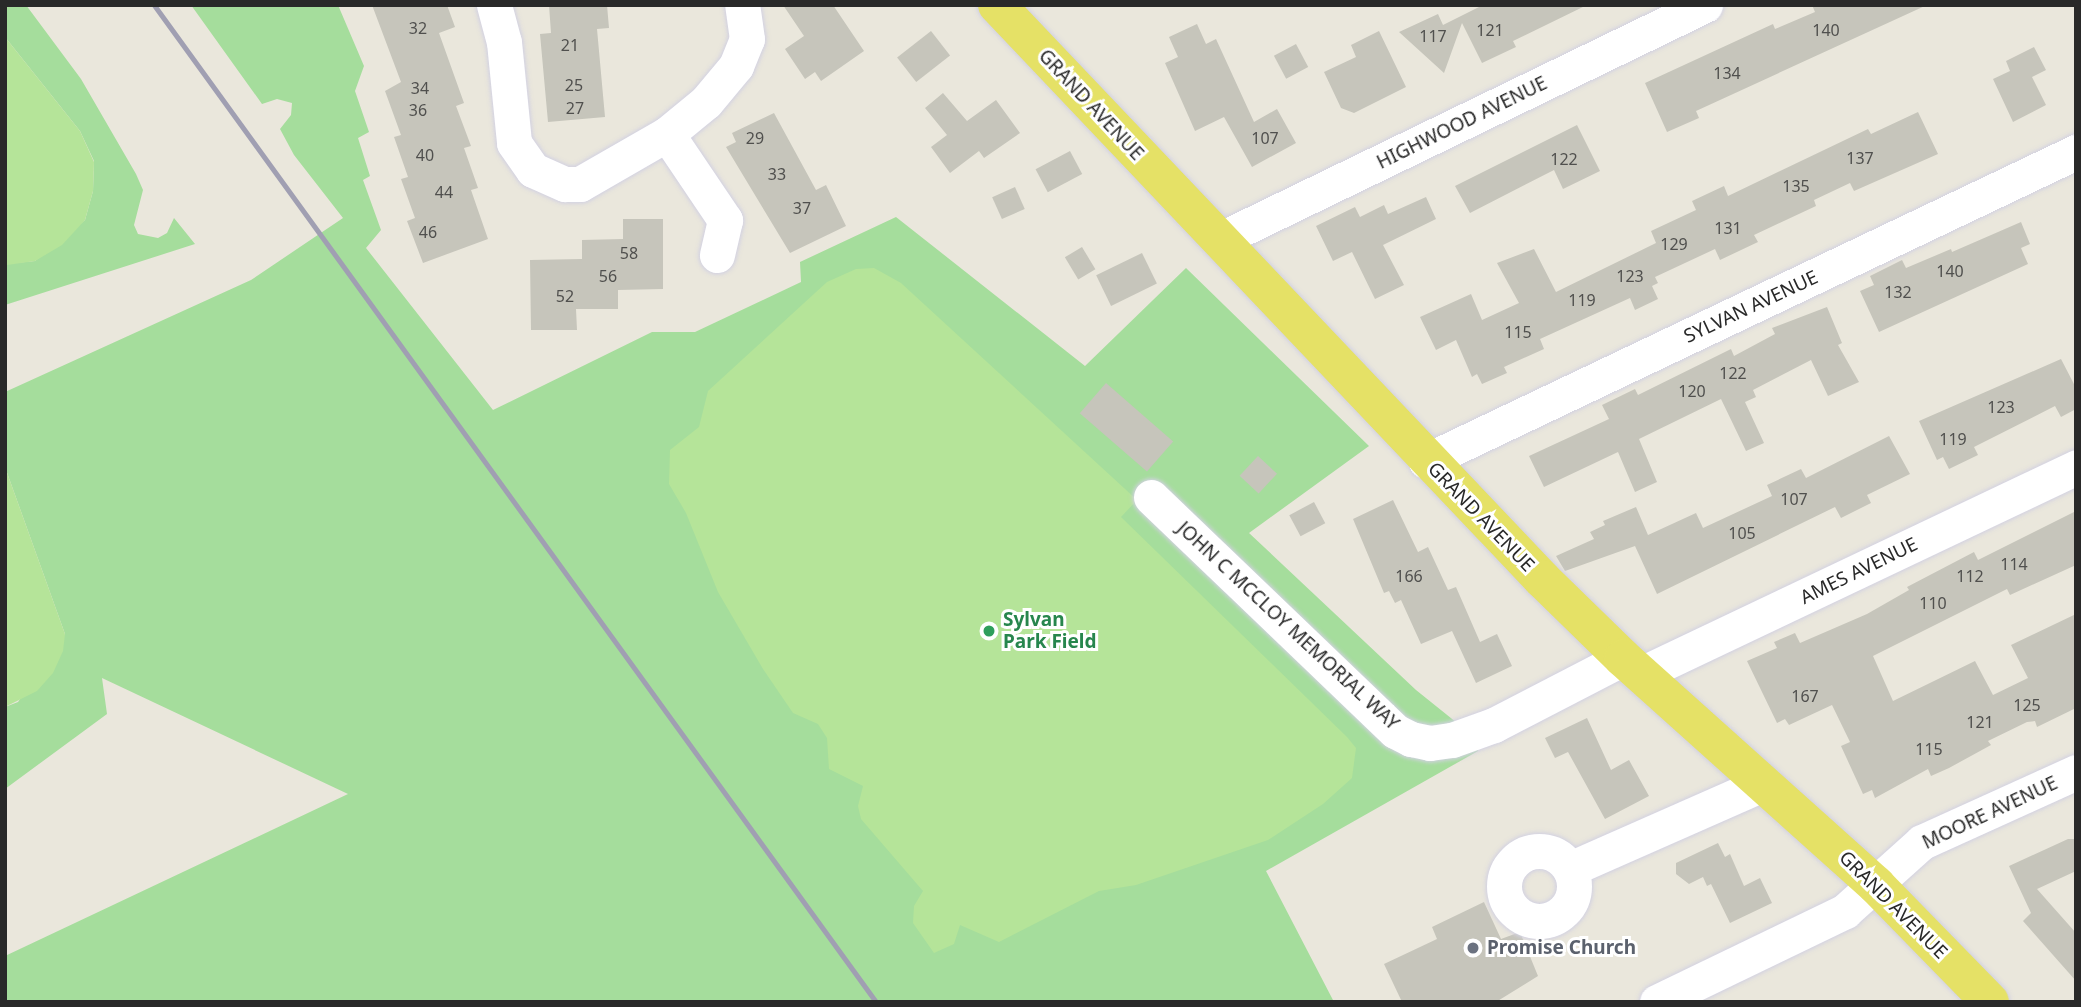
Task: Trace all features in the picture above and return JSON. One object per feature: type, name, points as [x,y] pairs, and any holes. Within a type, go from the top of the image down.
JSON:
[{"type":"main road","name":"GRAND AVENUE","points":[[998,5],[1426,461],[1632,666],[1877,885],[1990,1002]]},
{"type":"street","points":[[494,5],[504,41],[514,143],[533,170],[565,184],[580,184],[667,134],[706,102],[736,66],[747,39],[742,5]]},
{"type":"street","name":"HIGHWOOD AVENUE","points":[[1219,240],[1705,5]]},
{"type":"street","points":[[667,134],[725,220],[717,255]]},
{"type":"street","name":"SYLVAN AVENUE","points":[[1426,461],[2076,152]]},
{"type":"street","name":"AMES AVENUE","points":[[1632,666],[2076,467]]},
{"type":"street","name":"JOHN C MCCLOY MEMORIAL WAY","points":[[1152,497],[1395,731],[1411,739],[1430,743],[1452,740],[1632,666]]},
{"type":"street","name":"MOORE AVENUE","points":[[1657,1002],[1845,911],[1922,842],[2076,772]]},
{"type":"street","points":[[1570,869],[1763,784]]},
{"type":"green space","points":[[5,5],[26,5],[81,79],[143,190],[134,225],[138,234],[158,238],[167,233],[174,218],[195,244],[5,305],[5,264],[35,261],[85,220],[93,191],[94,161],[80,131],[5,37]]},
{"type":"green space","points":[[191,5],[338,5],[364,66],[355,91],[369,132],[358,138],[370,176],[363,180],[381,230],[366,248],[493,410],[652,332],[695,332],[801,282],[800,262],[896,217],[1085,366],[1186,268],[1369,446],[1249,533],[1416,690],[1477,739],[1478,751],[1266,871],[1334,1002],[5,1002],[5,956],[348,794],[102,678],[107,714],[5,789],[5,707],[18,702],[65,634],[5,467],[5,392],[251,280],[343,218],[294,155],[280,129],[291,115],[292,103],[277,99],[262,104]]},
{"type":"green space","points":[[5,37],[80,131],[94,162],[93,191],[85,220],[62,245],[35,261],[7,265]]},
{"type":"green space","name":"Sylvan Park Field","points":[[874,268],[901,283],[1137,500],[1121,517],[1347,737],[1356,748],[1352,778],[1323,804],[1268,840],[1136,885],[1099,891],[999,942],[960,925],[954,944],[934,953],[913,923],[914,906],[923,891],[861,819],[858,806],[863,786],[829,769],[827,738],[818,724],[793,713],[763,669],[718,592],[686,513],[669,484],[670,450],[699,427],[708,391],[827,282],[856,269]]},
{"type":"green space","points":[[5,467],[65,634],[63,651],[53,673],[37,691],[5,707]]},
{"type":"building","points":[[372,5],[447,5],[455,27],[439,33],[464,103],[456,106],[471,146],[464,148],[478,188],[471,190],[488,239],[423,263],[407,221],[415,218],[401,179],[408,177],[394,137],[401,135],[385,91],[401,82]]},
{"type":"building","points":[[549,5],[607,5],[609,28],[597,29],[605,117],[548,122],[540,34],[551,33]]},
{"type":"building","points":[[783,5],[833,5],[864,51],[821,81],[815,72],[805,79],[785,49],[804,36]]},
{"type":"building","points":[[1483,5],[1587,5],[1513,41],[1516,47],[1482,63],[1462,23],[1444,73],[1399,32],[1438,14],[1443,25]]},
{"type":"building","points":[[1812,5],[1927,5],[1696,111],[1699,118],[1667,132],[1645,83],[1773,24],[1775,29],[1815,12]]},
{"type":"building","points":[[1197,24],[1206,44],[1216,39],[1254,122],[1277,109],[1296,143],[1252,167],[1224,117],[1195,131],[1165,63],[1178,57],[1169,37]]},
{"type":"building","points":[[931,31],[950,55],[916,82],[897,57]]},
{"type":"building","points":[[1379,31],[1406,87],[1354,113],[1341,108],[1324,72],[1356,57],[1351,45]]},
{"type":"building","points":[[1296,44],[1308,67],[1286,79],[1274,56]]},
{"type":"building","points":[[2034,47],[2046,70],[2032,77],[2046,105],[2013,122],[1993,79],[2010,71],[2006,61]]},
{"type":"building","points":[[943,93],[967,121],[996,100],[1020,133],[984,158],[979,151],[950,173],[931,147],[947,135],[925,108]]},
{"type":"building","points":[[1918,112],[1938,154],[1854,191],[1850,183],[1814,200],[1816,206],[1754,235],[1758,242],[1720,260],[1715,249],[1655,277],[1658,283],[1652,286],[1658,299],[1635,310],[1630,298],[1540,339],[1544,349],[1504,367],[1507,373],[1482,384],[1477,374],[1472,377],[1456,340],[1436,350],[1420,317],[1471,294],[1482,320],[1519,303],[1497,263],[1534,249],[1556,292],[1656,243],[1651,231],[1696,210],[1692,201],[1724,186],[1728,196],[1868,129],[1871,134]]},
{"type":"building","points":[[774,113],[816,190],[826,185],[846,226],[790,253],[726,147],[736,142],[732,133]]},
{"type":"building","points":[[1577,125],[1600,171],[1563,189],[1554,170],[1470,213],[1455,186]]},
{"type":"building","points":[[1070,151],[1082,174],[1048,192],[1036,169]]},
{"type":"building","points":[[1015,187],[1025,209],[1002,219],[992,197]]},
{"type":"building","points":[[1426,197],[1436,219],[1383,245],[1404,285],[1375,299],[1352,252],[1333,261],[1316,226],[1355,207],[1360,217],[1384,205],[1388,214]]},
{"type":"building","points":[[623,219],[663,219],[663,289],[618,290],[618,309],[576,309],[577,330],[531,330],[530,260],[582,259],[582,240],[623,239]]},
{"type":"building","points":[[2021,222],[2030,244],[2021,248],[2028,264],[1879,332],[1860,291],[1874,285],[1870,276],[1902,260],[1906,268],[1951,249],[1952,252]]},
{"type":"building","points":[[1082,247],[1095,269],[1078,280],[1065,257]]},
{"type":"building","points":[[1142,253],[1157,284],[1111,306],[1096,275]]},
{"type":"building","points":[[1827,307],[1842,343],[1838,345],[1859,382],[1828,396],[1811,360],[1753,390],[1756,397],[1745,402],[1764,443],[1746,451],[1721,399],[1639,439],[1657,482],[1635,492],[1618,452],[1544,487],[1529,456],[1609,419],[1602,405],[1635,389],[1638,395],[1731,349],[1734,356],[1775,334],[1772,328]]},
{"type":"building","points":[[2061,359],[2076,388],[2076,409],[2061,417],[2055,406],[1974,447],[1978,455],[1949,469],[1943,457],[1937,460],[1919,421]]},
{"type":"building","points":[[1106,383],[1173,441],[1147,472],[1080,413]]},
{"type":"building","points":[[1889,436],[1910,474],[1867,495],[1871,503],[1841,518],[1835,507],[1657,594],[1635,546],[1565,571],[1556,556],[1594,539],[1590,532],[1605,525],[1603,521],[1636,507],[1648,535],[1696,513],[1703,528],[1772,496],[1767,485],[1801,469],[1806,478]]},
{"type":"building","points":[[1258,456],[1277,474],[1259,493],[1240,476]]},
{"type":"building","points":[[1393,500],[1418,552],[1428,547],[1448,590],[1456,587],[1480,642],[1497,634],[1512,666],[1476,683],[1452,631],[1421,644],[1401,600],[1395,603],[1389,591],[1384,593],[1353,519]]},
{"type":"building","points":[[1314,502],[1325,523],[1301,536],[1289,515]]},
{"type":"building","points":[[2076,511],[2076,565],[2010,595],[2007,589],[1873,656],[1893,701],[1975,661],[1993,695],[2028,678],[2011,645],[2076,614],[2076,708],[2037,727],[2035,721],[2027,722],[1988,741],[1991,745],[1949,768],[1931,776],[1928,769],[1875,798],[1872,790],[1863,794],[1841,746],[1850,742],[1832,705],[1789,725],[1785,719],[1777,723],[1747,661],[1777,648],[1774,642],[1795,633],[1800,643],[1867,614],[1909,590],[1907,587],[1974,552],[1978,560]]},
{"type":"building","points":[[1587,718],[1611,770],[1629,760],[1649,796],[1605,819],[1568,752],[1555,758],[1545,738]]},
{"type":"building","points":[[2068,839],[2076,839],[2076,871],[2037,889],[2076,933],[2076,981],[2023,921],[2031,913],[2009,866]]},
{"type":"building","points":[[1718,843],[1725,857],[1730,854],[1744,886],[1760,878],[1772,903],[1730,923],[1711,884],[1707,886],[1703,877],[1689,884],[1676,874],[1676,863]]},
{"type":"building","name":"Promise Church","points":[[1484,902],[1501,939],[1520,932],[1538,976],[1496,1002],[1402,1002],[1384,964],[1437,939],[1432,927]]},
{"type":"railway","points":[[154,5],[876,1002]]},
{"type":"place","name":"Sylvan Park Field","points":[[989,631]]},
{"type":"place","name":"Promise Church","points":[[1473,948]]}]
